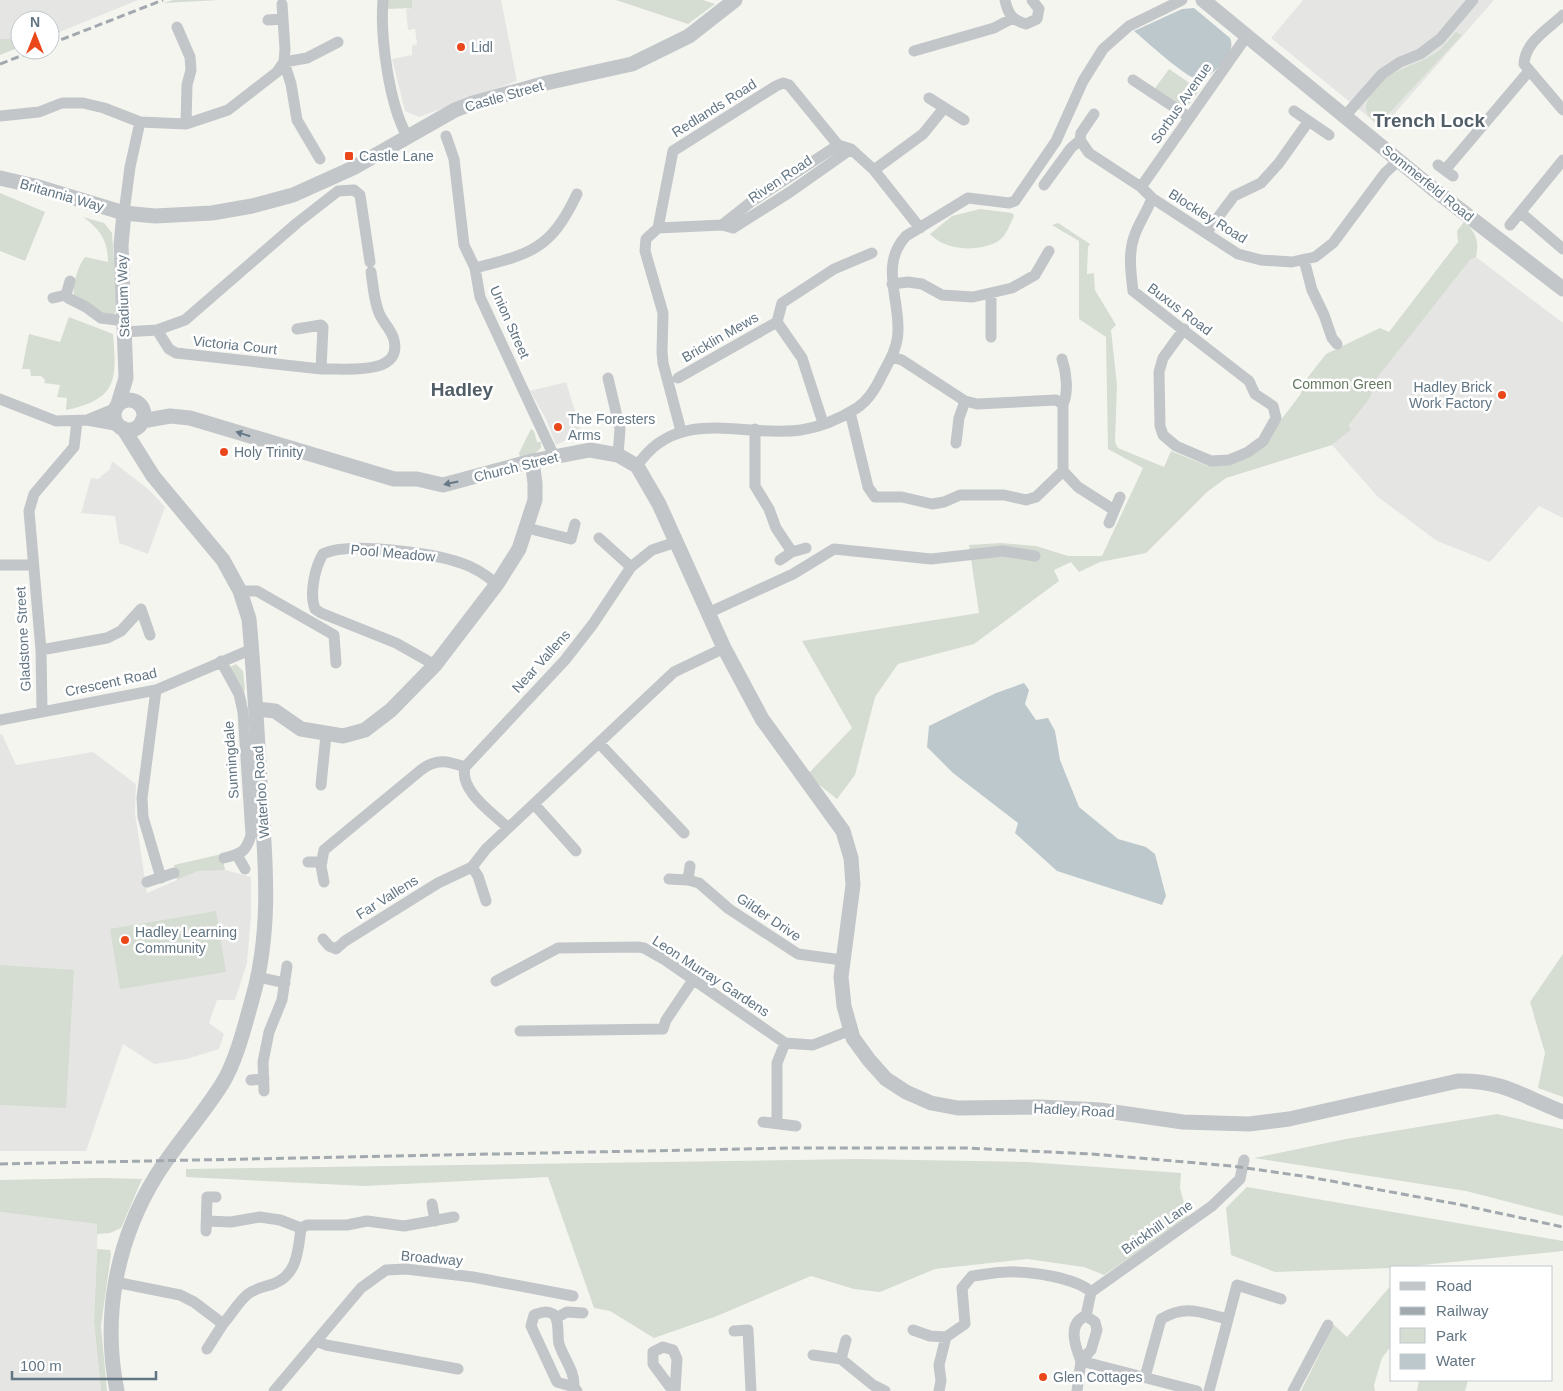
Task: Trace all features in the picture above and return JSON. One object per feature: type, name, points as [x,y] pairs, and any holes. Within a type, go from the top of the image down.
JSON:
[{"type":"street","points":[[383,0],[381,25],[389,74],[395,107],[407,136]]},
{"type":"street","name":"Castle Street","points":[[124,213],[155,216],[212,213],[252,206],[293,195],[353,168],[407,136],[473,103],[546,83],[632,64],[689,36],[735,0]]},
{"type":"street","points":[[1005,0],[1007,10],[1013,18],[1026,24],[1037,19],[1039,9],[1032,0]]},
{"type":"street","points":[[637,466],[656,445],[668,436],[681,431],[706,428],[802,430],[850,412],[872,394],[896,346],[898,327],[892,284],[892,265],[898,244],[906,236],[968,198],[1009,203],[1016,201],[1056,141],[1083,81],[1103,49],[1129,26],[1182,0]]},
{"type":"street","name":"Sommerfeld Road","points":[[1203,0],[1399,160],[1563,289]]},
{"type":"street","points":[[1345,116],[1382,74],[1400,62],[1420,54],[1440,38],[1472,0]]},
{"type":"street","points":[[282,4],[284,62],[291,84],[296,120],[320,159]]},
{"type":"street","points":[[1563,15],[1535,40],[1524,54],[1524,64],[1563,110]]},
{"type":"street","points":[[914,52],[994,28],[1013,18]]},
{"type":"street","points":[[268,20],[282,19]]},
{"type":"street","points":[[177,27],[190,57],[192,70],[187,85],[186,124]]},
{"type":"street","name":"Sorbus Avenue","points":[[1141,187],[1246,37]]},
{"type":"street","points":[[0,116],[39,112],[62,103],[83,103],[104,108],[140,122],[186,124],[228,110],[276,72],[284,62],[307,58],[338,42]]},
{"type":"street","points":[[1446,171],[1529,71]]},
{"type":"street","points":[[1133,80],[1189,117]]},
{"type":"street","name":"Redlands Road","points":[[681,431],[662,352],[661,306],[645,251],[646,239],[658,228],[672,151],[783,83],[789,85],[838,145]]},
{"type":"street","points":[[929,98],[964,120]]},
{"type":"street","points":[[874,170],[923,134],[944,108]]},
{"type":"street","points":[[1294,111],[1329,135]]},
{"type":"street","points":[[1044,185],[1071,148],[1080,140],[1081,133],[1094,114]]},
{"type":"street","points":[[124,213],[130,167],[140,122]]},
{"type":"street","points":[[1206,232],[1234,196],[1260,183],[1267,176],[1308,122]]},
{"type":"street","name":"Union Street","points":[[446,136],[454,159],[464,245],[475,268],[480,297],[554,456]]},
{"type":"street","name":"Blockley Road","points":[[1080,140],[1089,153],[1141,187],[1152,198],[1238,254],[1261,260],[1292,262],[1315,257],[1333,243],[1385,173],[1399,160]]},
{"type":"street","points":[[838,145],[851,149],[874,170],[920,228]]},
{"type":"street","name":"Riven Road","points":[[722,225],[751,202],[838,145]]},
{"type":"street","name":"Riven Road","points":[[658,228],[722,225],[734,228],[790,192],[851,149]]},
{"type":"street","points":[[1510,225],[1563,160]]},
{"type":"street","name":"Britannia Way","points":[[0,178],[35,186],[124,213]]},
{"type":"street","name":"Victoria Court","points":[[338,190],[354,190],[360,195],[370,267],[379,313],[395,342],[392,358],[384,365],[376,367],[321,368],[181,354],[169,349],[157,330],[185,320],[338,190]]},
{"type":"street","points":[[475,268],[519,256],[548,239],[567,216],[577,194]]},
{"type":"street","name":"Buxus Road","points":[[1152,198],[1134,236],[1131,250],[1133,291],[1156,311],[1184,329],[1248,381],[1255,394],[1273,406],[1276,418],[1263,441],[1248,452],[1229,460],[1211,461],[1176,446],[1163,435],[1160,426],[1159,372],[1163,358],[1184,329]]},
{"type":"street","name":"Stadium Way","points":[[117,406],[126,378],[121,245],[124,213]]},
{"type":"street","points":[[1521,213],[1563,250]]},
{"type":"street","points":[[892,284],[908,282],[922,284],[942,295],[974,297],[1012,288],[1035,275],[1049,251]]},
{"type":"street","name":"Bricklin Mews","points":[[678,378],[780,325],[782,303],[834,269],[872,253]]},
{"type":"street","points":[[1304,260],[1312,290],[1332,338],[1337,344]]},
{"type":"street","points":[[66,295],[70,281]]},
{"type":"street","points":[[991,293],[991,338]]},
{"type":"street","points":[[66,295],[101,318],[124,327],[157,330]]},
{"type":"street","points":[[53,298],[66,295]]},
{"type":"street","points":[[297,328],[321,324],[323,327],[321,368]]},
{"type":"street","points":[[780,325],[802,358],[823,423]]},
{"type":"street","points":[[892,357],[902,360],[965,401],[989,404],[1056,400],[1063,404]]},
{"type":"street","points":[[1062,359],[1065,369],[1066,399],[1063,404],[1063,471],[1078,487],[1114,510]]},
{"type":"street","name":"Stadium Way","points":[[126,378],[136,401]]},
{"type":"street","points":[[608,378],[620,429],[618,455]]},
{"type":"street","points":[[0,399],[56,422],[82,421],[129,430],[142,423]]},
{"type":"street","points":[[82,421],[117,406],[124,401],[136,401],[143,410],[139,454]]},
{"type":"street","points":[[956,443],[959,418],[965,401]]},
{"type":"street","points":[[117,406],[114,418],[121,427]]},
{"type":"street","points":[[850,412],[868,487],[874,497],[902,497],[932,504],[944,502],[960,495],[1004,495],[1026,500],[1036,497],[1063,471]]},
{"type":"street","name":"Church Street","points":[[142,423],[170,416],[190,418],[394,479],[417,479],[443,484],[532,460],[590,450],[618,455],[637,466],[651,488],[724,648],[762,719],[818,798]]},
{"type":"street","name":"Gladstone Street","points":[[42,711],[41,650],[29,511],[34,494],[74,447],[82,421]]},
{"type":"street","name":"Waterloo Road","points":[[115,1282],[123,1245],[155,1178],[223,1083],[246,1020],[258,977],[267,915],[266,863],[249,620],[240,591],[223,560],[153,476],[121,427]]},
{"type":"street","points":[[755,429],[755,486],[769,508],[776,528],[792,552]]},
{"type":"street","points":[[256,709],[275,711],[301,729],[342,736],[365,730],[391,710],[435,665],[498,584],[519,549],[527,528],[535,491],[532,460]]},
{"type":"street","points":[[1108,523],[1120,497]]},
{"type":"street","points":[[527,528],[571,539],[575,524]]},
{"type":"street","points":[[599,538],[630,567]]},
{"type":"street","name":"Near Vallens","points":[[465,767],[564,660],[593,624],[630,567],[652,550],[676,542]]},
{"type":"street","points":[[780,560],[792,552],[806,548]]},
{"type":"street","name":"Pool Meadow","points":[[435,665],[396,643],[315,609],[313,595],[318,566],[323,554],[339,549],[372,549],[440,557],[469,566],[498,584]]},
{"type":"street","points":[[708,613],[793,574],[834,549],[931,559],[1003,551],[1035,556]]},
{"type":"street","points":[[0,565],[33,565]]},
{"type":"street","points":[[240,591],[257,591],[334,635],[336,663]]},
{"type":"street","points":[[41,650],[107,638],[122,631],[141,609],[150,635]]},
{"type":"street","name":"Far Vallens","points":[[324,939],[330,946],[336,949],[345,941],[438,883],[472,867],[486,849],[674,672],[724,648]]},
{"type":"street","name":"Crescent Road","points":[[0,720],[156,690],[252,649]]},
{"type":"street","name":"Sunningdale","points":[[221,661],[239,694],[248,773],[251,835],[247,848],[237,855]]},
{"type":"street","points":[[156,690],[142,798],[143,817],[161,878]]},
{"type":"street","points":[[321,785],[326,734]]},
{"type":"street","points":[[599,743],[684,833]]},
{"type":"street","points":[[324,882],[322,862],[324,850],[428,764],[437,761],[449,762],[465,767],[463,774],[471,792],[508,828]]},
{"type":"street","name":"Hadley Road","points":[[818,798],[843,831],[851,858],[853,885],[840,977],[844,1006],[853,1038],[886,1079],[906,1092],[931,1103],[958,1108],[1048,1107],[1100,1110],[1183,1122],[1248,1124],[1289,1119],[1458,1081],[1480,1080],[1514,1090],[1563,1112]]},
{"type":"street","points":[[534,804],[576,851]]},
{"type":"street","points":[[224,858],[237,855],[245,869]]},
{"type":"street","points":[[308,862],[322,862]]},
{"type":"street","points":[[688,880],[690,866]]},
{"type":"street","points":[[472,867],[478,876],[486,901]]},
{"type":"street","points":[[147,882],[174,873]]},
{"type":"street","name":"Gilder Drive","points":[[669,879],[688,880],[699,883],[729,909],[798,954],[842,960]]},
{"type":"street","name":"Leon Murray Gardens","points":[[496,981],[550,950],[569,947],[644,948],[785,1043]]},
{"type":"street","points":[[264,1091],[264,1062],[269,1032],[282,1000],[288,966]]},
{"type":"street","points":[[258,977],[285,983]]},
{"type":"street","points":[[520,1031],[663,1030],[666,1020],[693,980]]},
{"type":"street","points":[[777,1123],[777,1063],[785,1043],[813,1045],[851,1030]]},
{"type":"street","points":[[251,1080],[264,1079]]},
{"type":"street","points":[[763,1122],[796,1126]]},
{"type":"street","name":"Brickhill Lane","points":[[1091,1292],[1212,1206],[1240,1179],[1244,1160]]},
{"type":"street","points":[[216,1198],[207,1197],[206,1226],[260,1217],[280,1220],[301,1228],[307,1225],[347,1225],[367,1221],[404,1226],[454,1218]]},
{"type":"street","points":[[432,1204],[435,1221]]},
{"type":"street","points":[[207,1349],[223,1324],[246,1295],[259,1287],[283,1280],[291,1270],[296,1261],[301,1228]]},
{"type":"street","name":"Broadway","points":[[274,1391],[361,1288],[386,1270],[406,1269],[474,1277],[573,1296]]},
{"type":"street","points":[[913,1330],[930,1336],[946,1337],[964,1324],[962,1288],[972,1276],[1008,1272],[1055,1277],[1086,1287],[1091,1292],[1086,1316]]},
{"type":"street","points":[[117,1391],[112,1368],[110,1326],[115,1282],[180,1295],[194,1302],[223,1324]]},
{"type":"street","points":[[1209,1391],[1237,1285],[1281,1299]]},
{"type":"street","points":[[1145,1377],[1161,1319],[1175,1311],[1185,1309],[1228,1319]]},
{"type":"street","points":[[543,1312],[553,1314],[556,1318],[559,1343],[575,1378],[576,1389],[557,1382],[531,1326],[534,1315],[543,1312]]},
{"type":"street","points":[[556,1318],[568,1312],[583,1313]]},
{"type":"street","points":[[1077,1391],[1081,1360],[1075,1346],[1075,1324],[1080,1318],[1086,1316]]},
{"type":"street","points":[[1081,1360],[1091,1350],[1097,1330],[1095,1322],[1086,1316]]},
{"type":"street","points":[[1293,1391],[1328,1326]]},
{"type":"street","points":[[734,1331],[748,1330],[750,1391]]},
{"type":"street","points":[[939,1391],[941,1381],[939,1365],[946,1337]]},
{"type":"street","points":[[316,1340],[326,1344],[458,1369]]},
{"type":"street","points":[[841,1359],[846,1340]]},
{"type":"street","points":[[813,1355],[841,1359],[873,1388],[885,1391]]},
{"type":"street","points":[[1081,1360],[1197,1391]]},
{"type":"shaded area","points":[[0,0],[138,0],[60,32],[60,10],[10,10],[10,39],[0,39]]},
{"type":"shaded area","points":[[412,0],[501,0],[517,81],[419,117],[405,111],[392,59],[412,55],[412,46],[417,44],[415,29],[408,30],[406,9],[412,8]]},
{"type":"shaded area","points":[[1303,0],[1494,0],[1382,128],[1271,38]]},
{"type":"shaded area","points":[[1476,257],[1563,323],[1563,518],[1539,506],[1490,562],[1437,541],[1378,497],[1332,445],[1351,430],[1349,425],[1370,398],[1375,379],[1470,260]]},
{"type":"shaded area","points":[[566,382],[582,433],[556,445],[546,419],[530,391]]},
{"type":"shaded area","points":[[112,461],[148,489],[165,507],[148,554],[119,543],[115,516],[81,513],[91,478],[98,479],[110,469]]},
{"type":"shaded area","name":"Hadley Learning Community","points":[[2,734],[16,765],[93,752],[136,784],[135,813],[147,893],[198,871],[222,869],[251,877],[251,917],[247,963],[235,1000],[217,1000],[209,1023],[224,1034],[219,1049],[187,1059],[154,1064],[123,1044],[86,1151],[0,1151],[0,735]]},
{"type":"shaded area","points":[[0,1212],[98,1224],[94,1322],[101,1391],[0,1391]]},
{"type":"green space","points":[[173,0],[220,0],[164,3]]},
{"type":"green space","points":[[388,0],[412,0],[412,8],[388,9]]},
{"type":"green space","points":[[616,0],[703,0],[715,4],[688,24]]},
{"type":"green space","points":[[1456,32],[1462,35],[1378,125],[1374,122],[1367,112],[1366,105],[1376,87],[1391,74],[1428,58],[1437,52]]},
{"type":"green space","points":[[0,39],[10,39],[10,51],[0,55]]},
{"type":"green space","points":[[1169,69],[1200,90],[1184,111],[1153,91]]},
{"type":"green space","points":[[0,193],[45,212],[25,261],[0,251]]},
{"type":"green space","points":[[980,209],[1012,213],[1014,216],[1005,234],[997,242],[980,247],[953,247],[944,244],[930,234],[952,216]]},
{"type":"green space","points":[[83,217],[104,223],[112,233],[117,309],[114,315],[107,317],[74,296],[76,276],[85,257],[108,262],[105,242],[102,236]]},
{"type":"green space","name":"Common Green","points":[[1464,222],[1472,230],[1476,238],[1476,257],[1470,260],[1376,379],[1370,398],[1349,425],[1351,430],[1332,445],[1226,478],[1207,492],[1146,553],[1100,562],[1079,572],[1071,562],[1054,570],[1059,581],[974,644],[898,664],[875,697],[855,775],[837,799],[807,775],[852,728],[802,641],[979,613],[969,545],[1001,543],[1036,546],[1068,556],[1102,556],[1143,468],[1108,449],[1106,337],[1079,319],[1079,241],[1052,225],[1058,223],[1090,244],[1088,247],[1087,274],[1094,273],[1095,290],[1116,325],[1111,330],[1117,385],[1115,442],[1118,448],[1164,467],[1171,451],[1208,466],[1222,466],[1255,454],[1300,395],[1308,377],[1326,354],[1380,328],[1389,332],[1458,242],[1457,231]]},
{"type":"green space","points":[[69,317],[113,334],[115,364],[110,386],[104,394],[83,406],[66,410],[67,398],[57,397],[60,385],[44,383],[45,380],[41,376],[31,376],[30,369],[22,369],[29,334],[60,342]]},
{"type":"green space","points":[[531,429],[534,431],[537,442],[541,442],[541,448],[534,454],[520,457],[519,453]]},
{"type":"green space","points":[[236,664],[243,671],[245,690],[242,691],[230,667]]},
{"type":"green space","points":[[222,854],[225,870],[198,871],[177,880],[174,865]]},
{"type":"green space","points":[[216,911],[226,972],[120,989],[110,929]]},
{"type":"green space","points":[[1563,954],[1563,1097],[1538,1088],[1545,1053],[1530,1002]]},
{"type":"green space","points":[[0,965],[74,970],[66,1108],[0,1105]]},
{"type":"green space","points":[[1497,1114],[1563,1129],[1563,1216],[1466,1191],[1254,1158],[1346,1139]]},
{"type":"green space","points":[[858,1159],[1027,1162],[1181,1173],[1180,1188],[1188,1218],[1104,1275],[1084,1267],[1027,1259],[935,1269],[880,1292],[854,1289],[811,1276],[717,1316],[654,1338],[610,1311],[594,1308],[548,1177],[364,1186],[186,1177],[186,1169]]},
{"type":"green space","points":[[142,1179],[121,1228],[110,1233],[97,1234],[97,1224],[0,1212],[0,1180]]},
{"type":"green space","points":[[1247,1187],[1563,1241],[1563,1251],[1412,1266],[1390,1266],[1390,1268],[1275,1272],[1231,1255],[1226,1208]]},
{"type":"green space","points":[[97,1249],[110,1250],[111,1254],[101,1326],[107,1391],[101,1391],[94,1322]]},
{"type":"green space","points":[[1390,1286],[1390,1348],[1382,1358],[1374,1385],[1375,1391],[1301,1391],[1334,1325],[1347,1337]]},
{"type":"green space","points":[[1419,1381],[1468,1381],[1465,1391],[1417,1391]]},
{"type":"water","points":[[1194,8],[1230,38],[1231,44],[1229,53],[1221,65],[1212,74],[1201,79],[1191,77],[1184,72],[1134,31],[1182,9]]},
{"type":"water","points":[[1024,683],[1029,690],[1025,704],[1036,720],[1048,718],[1055,731],[1060,760],[1079,807],[1118,839],[1146,847],[1155,854],[1166,896],[1162,905],[1057,871],[1015,833],[1018,823],[953,773],[927,747],[929,726],[996,693]]},
{"type":"railway","points":[[60,40],[163,0]]},
{"type":"railway","points":[[0,64],[10,60]]},
{"type":"railway","points":[[0,1164],[790,1148],[966,1148],[1092,1154],[1232,1166],[1309,1177],[1457,1204],[1563,1227]]},
{"type":"place","name":"Lidl","points":[[461,47]]},
{"type":"place","name":"Castle Lane","points":[[349,156]]},
{"type":"place","name":"Hadley Brick Work Factory","points":[[1502,395]]},
{"type":"place","name":"The Foresters Arms","points":[[558,427]]},
{"type":"place","name":"Holy Trinity","points":[[224,452]]},
{"type":"place","name":"Hadley Learning Community","points":[[125,940]]},
{"type":"place","name":"Glen Cottages","points":[[1043,1377]]},
{"type":"district","name":"Trench Lock","points":[[1429,120]]},
{"type":"district","name":"Hadley","points":[[462,389]]}]
